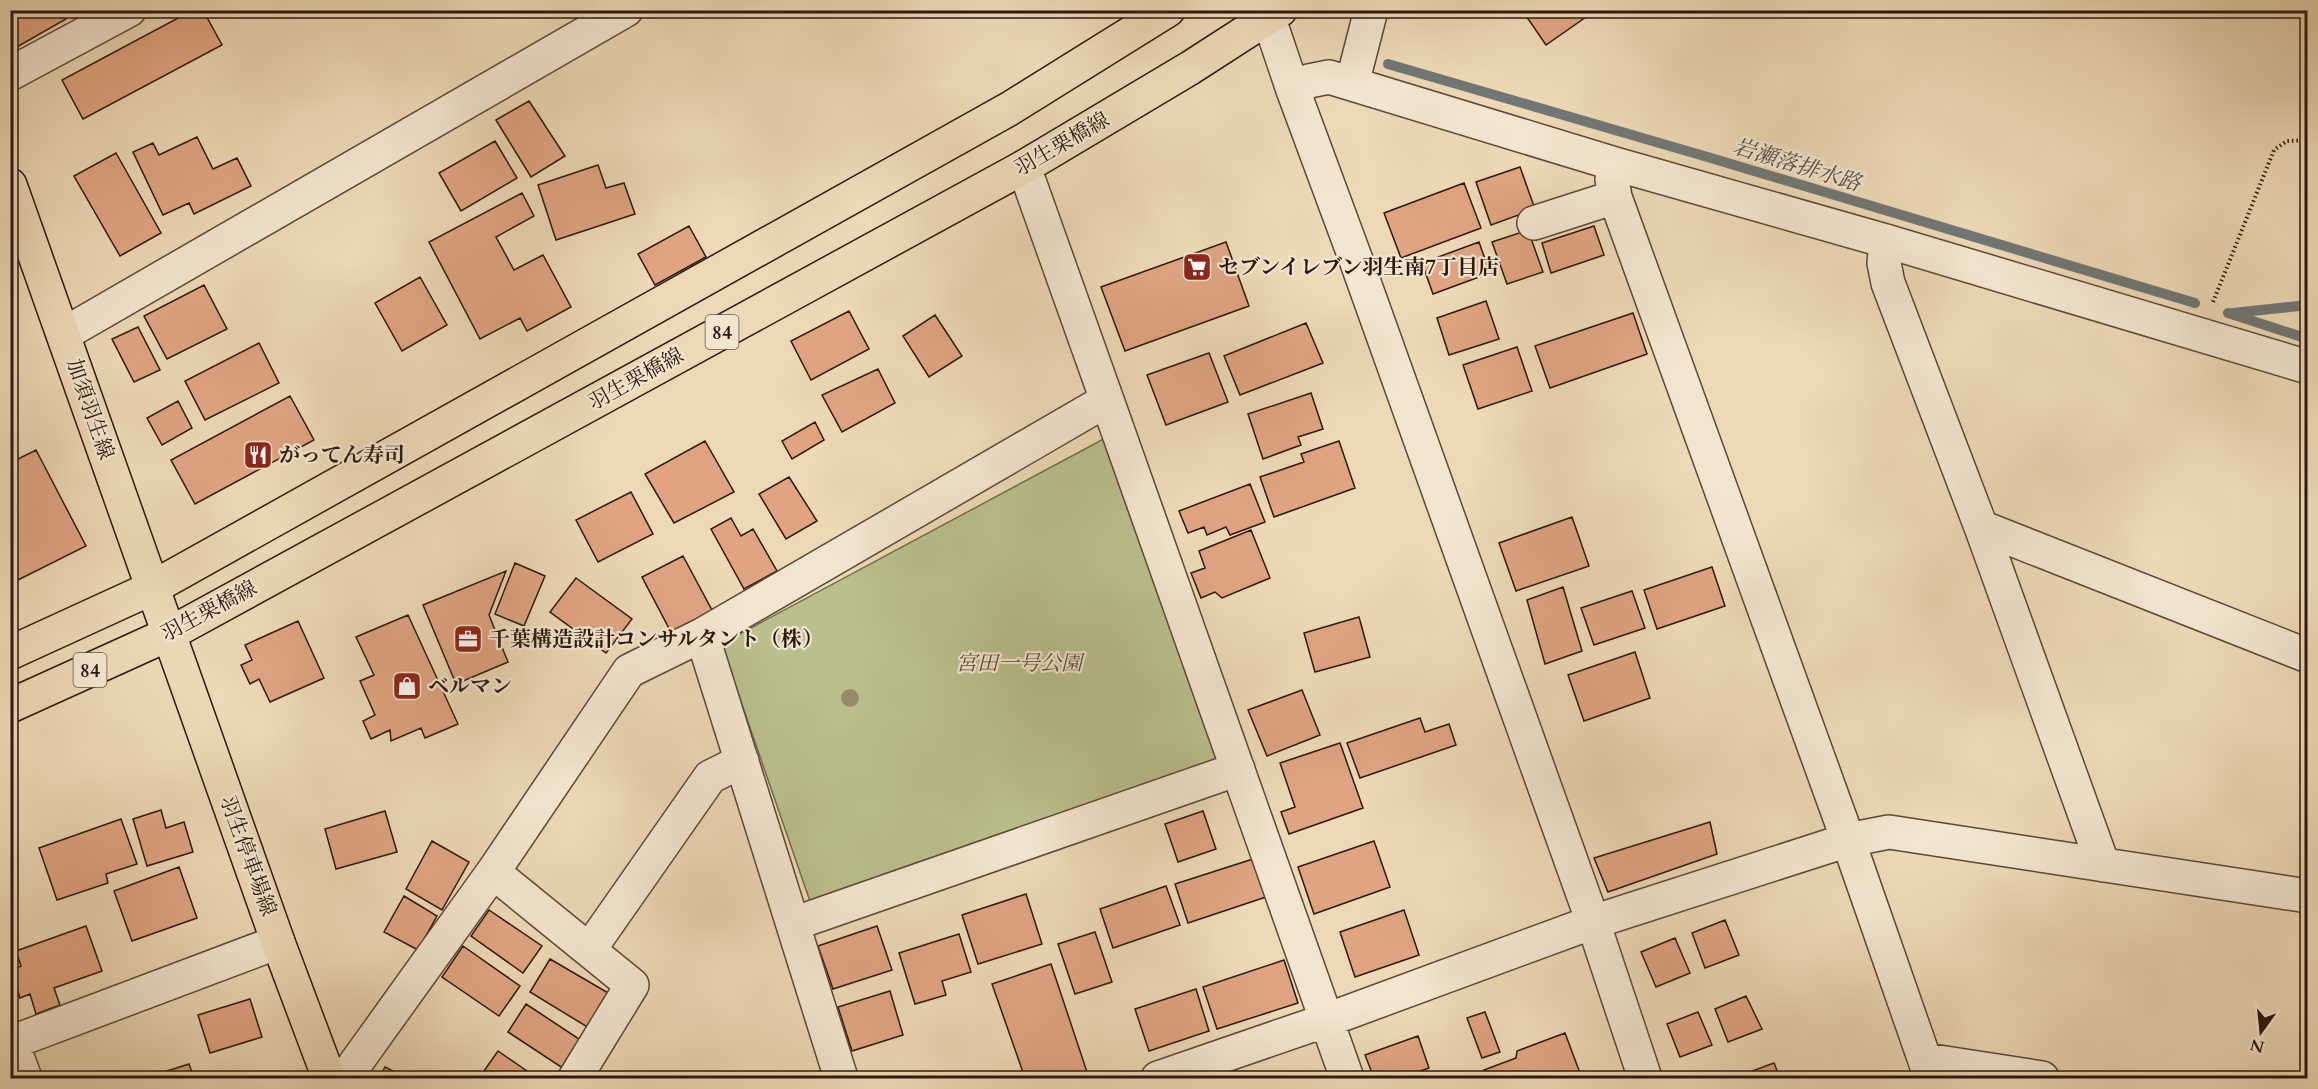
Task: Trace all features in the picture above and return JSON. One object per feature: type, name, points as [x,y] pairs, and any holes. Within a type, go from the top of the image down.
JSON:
[{"type":"main road","name":"84","points":[[10,653],[152,588],[1009,109],[1168,10]]},
{"type":"main road","name":"羽生栗橋線","points":[[10,706],[169,634],[1024,167],[1272,13]]},
{"type":"main road","name":"加須羽生線","points":[[10,185],[169,634]]},
{"type":"main road","name":"羽生停車場線","points":[[169,634],[278,942],[329,1078]]},
{"type":"street","points":[[64,334],[626,10]]},
{"type":"street","points":[[1352,84],[1371,10]]},
{"type":"street","points":[[1272,13],[1293,90],[1593,922],[1645,1078]]},
{"type":"street","points":[[10,74],[113,14]]},
{"type":"street","points":[[1293,90],[1309,81],[1329,77],[1615,164],[1886,241],[2307,367]]},
{"type":"street","points":[[1615,164],[1612,179],[1615,197],[1848,840],[1928,1069],[2042,1078]]},
{"type":"street","points":[[1024,167],[1347,1078]]},
{"type":"street","points":[[1534,223],[1615,197]]},
{"type":"street","points":[[1886,241],[1884,263],[1888,284],[1982,527],[2103,865]]},
{"type":"street","points":[[345,1078],[493,872],[629,671],[702,635],[1107,400]]},
{"type":"street","points":[[1982,527],[2307,656]]},
{"type":"street","points":[[702,635],[841,1078]]},
{"type":"street","points":[[589,950],[710,777],[742,761]]},
{"type":"street","points":[[793,924],[1238,769]]},
{"type":"street","points":[[1158,1078],[1326,1020],[1593,922],[1848,840],[1889,832],[2307,896]]},
{"type":"street","points":[[493,872],[632,985],[575,1078]]},
{"type":"street","points":[[25,1078],[11,1043],[278,942]]},
{"type":"path","points":[[2200,335],[2274,150],[2287,141],[2307,140]]},
{"type":"green space","name":"宮田一号公園","points":[[1109,436],[1222,760],[811,904],[721,644]]},
{"type":"building","points":[[10,10],[61,10],[66,19],[10,51]]},
{"type":"building","points":[[193,10],[203,10],[222,45],[83,119],[62,80]]},
{"type":"building","points":[[1522,10],[1596,10],[1546,45]]},
{"type":"building","points":[[529,101],[565,156],[531,177],[496,120]]},
{"type":"building","points":[[197,137],[213,169],[237,158],[251,186],[194,214],[189,203],[163,215],[133,152],[153,143],[159,155]]},
{"type":"building","points":[[495,141],[517,178],[461,211],[439,173]]},
{"type":"building","points":[[116,153],[161,233],[120,256],[74,176]]},
{"type":"building","points":[[598,165],[606,188],[624,183],[635,214],[556,240],[538,185]]},
{"type":"building","points":[[1520,167],[1535,209],[1491,225],[1476,182]]},
{"type":"building","points":[[1464,183],[1481,228],[1401,258],[1384,213]]},
{"type":"building","points":[[522,193],[534,216],[496,237],[514,270],[543,255],[571,307],[527,331],[520,318],[480,339],[429,242]]},
{"type":"building","points":[[689,226],[706,257],[655,285],[638,254]]},
{"type":"building","points":[[1594,226],[1604,255],[1551,273],[1542,243]]},
{"type":"building","points":[[1528,230],[1543,272],[1507,284],[1492,242]]},
{"type":"building","points":[[1226,242],[1249,306],[1125,351],[1101,287]]},
{"type":"building","points":[[1479,242],[1490,273],[1433,294],[1422,263]]},
{"type":"building","points":[[420,277],[447,325],[402,351],[375,303]]},
{"type":"building","points":[[204,285],[227,329],[167,359],[144,316]]},
{"type":"building","points":[[1486,301],[1499,339],[1449,355],[1437,318]]},
{"type":"building","points":[[849,311],[869,349],[811,380],[791,341]]},
{"type":"building","points":[[1633,313],[1647,354],[1550,388],[1535,346]]},
{"type":"building","points":[[935,315],[962,356],[929,377],[903,336]]},
{"type":"building","points":[[1306,323],[1323,363],[1240,395],[1224,356]]},
{"type":"building","points":[[138,327],[160,370],[134,382],[112,339]]},
{"type":"building","points":[[259,343],[279,383],[205,420],[185,381]]},
{"type":"building","points":[[1517,347],[1532,391],[1478,409],[1463,365]]},
{"type":"building","points":[[1209,353],[1228,402],[1166,425],[1147,375]]},
{"type":"building","points":[[878,369],[895,403],[842,432],[822,395]]},
{"type":"building","points":[[1311,393],[1323,429],[1298,437],[1301,445],[1263,459],[1248,414]]},
{"type":"building","points":[[290,396],[314,440],[195,504],[171,460]]},
{"type":"building","points":[[178,401],[192,428],[162,445],[147,418]]},
{"type":"building","points":[[815,422],[824,440],[792,459],[782,441]]},
{"type":"building","points":[[705,441],[734,492],[674,523],[645,474]]},
{"type":"building","points":[[1339,441],[1355,488],[1274,517],[1260,477],[1304,462],[1301,454]]},
{"type":"building","points":[[36,450],[86,546],[10,584],[10,463]]},
{"type":"building","points":[[789,477],[817,521],[786,539],[759,494]]},
{"type":"building","points":[[1250,484],[1265,522],[1230,535],[1226,527],[1207,535],[1204,527],[1188,533],[1179,511]]},
{"type":"building","points":[[631,492],[653,534],[598,562],[576,520]]},
{"type":"building","points":[[1572,517],[1589,566],[1516,591],[1499,543]]},
{"type":"building","points":[[731,518],[741,536],[753,529],[777,571],[744,589],[711,529]]},
{"type":"building","points":[[1251,530],[1270,578],[1222,598],[1215,592],[1201,598],[1191,573],[1205,568],[1199,551]]},
{"type":"building","points":[[683,556],[713,612],[672,634],[642,577]]},
{"type":"building","points":[[515,563],[545,576],[524,626],[495,614]]},
{"type":"building","points":[[1712,567],[1725,606],[1657,629],[1644,590]]},
{"type":"building","name":"千葉構造設計コンサルタント（株）","points":[[506,571],[489,615],[508,662],[456,684],[423,605]]},
{"type":"building","points":[[576,578],[632,619],[606,653],[550,612]]},
{"type":"building","points":[[1563,587],[1582,651],[1545,664],[1527,600]]},
{"type":"building","points":[[1632,591],[1645,628],[1594,645],[1581,608]]},
{"type":"building","points":[[408,615],[458,724],[425,738],[421,728],[391,741],[390,730],[371,739],[363,721],[375,715],[360,681],[374,675],[356,637]]},
{"type":"building","points":[[1359,617],[1370,657],[1315,672],[1304,633]]},
{"type":"building","points":[[298,621],[324,678],[270,702],[259,679],[250,684],[241,665],[252,660],[245,645]]},
{"type":"building","points":[[1635,652],[1650,698],[1584,721],[1568,675]]},
{"type":"building","points":[[1302,690],[1320,735],[1267,756],[1248,710]]},
{"type":"building","points":[[1420,718],[1425,732],[1449,724],[1456,745],[1360,778],[1347,743]]},
{"type":"building","points":[[1340,743],[1363,808],[1289,834],[1281,812],[1295,807],[1280,763]]},
{"type":"building","points":[[161,810],[166,828],[184,822],[193,852],[147,866],[133,819]]},
{"type":"building","points":[[385,811],[397,852],[336,869],[325,829]]},
{"type":"building","points":[[1203,811],[1216,849],[1178,862],[1165,824]]},
{"type":"building","points":[[121,819],[137,864],[106,874],[108,883],[57,900],[39,848]]},
{"type":"building","points":[[1710,822],[1717,854],[1608,892],[1594,858]]},
{"type":"building","points":[[432,841],[469,862],[442,910],[406,889]]},
{"type":"building","points":[[1374,841],[1390,887],[1314,914],[1298,867]]},
{"type":"building","points":[[1253,859],[1266,897],[1188,923],[1175,884]]},
{"type":"building","points":[[179,867],[197,918],[132,941],[114,891]]},
{"type":"building","points":[[1166,886],[1180,925],[1113,948],[1100,909]]},
{"type":"building","points":[[1026,894],[1042,944],[978,964],[962,915]]},
{"type":"building","points":[[404,896],[437,916],[418,950],[384,932]]},
{"type":"building","points":[[489,910],[542,946],[523,973],[471,936]]},
{"type":"building","points":[[1404,910],[1419,955],[1355,977],[1340,932]]},
{"type":"building","points":[[1725,920],[1739,955],[1705,968],[1692,933]]},
{"type":"building","points":[[86,926],[102,971],[54,988],[60,1005],[36,1014],[30,994],[20,998],[11,970],[21,966],[16,951]]},
{"type":"building","points":[[877,926],[892,970],[833,989],[818,946]]},
{"type":"building","points":[[1095,932],[1112,982],[1075,994],[1058,944]]},
{"type":"building","points":[[959,934],[971,972],[942,981],[946,995],[915,1004],[899,953]]},
{"type":"building","points":[[1675,938],[1690,973],[1656,987],[1641,952]]},
{"type":"building","points":[[463,946],[520,986],[499,1016],[442,977]]},
{"type":"building","points":[[550,959],[610,994],[589,1028],[530,992]]},
{"type":"building","points":[[1284,960],[1298,1003],[1217,1029],[1203,987]]},
{"type":"building","points":[[1051,964],[1087,1072],[1068,1078],[1025,1078],[992,984]]},
{"type":"building","points":[[1196,989],[1209,1031],[1149,1051],[1135,1009]]},
{"type":"building","points":[[890,991],[903,1035],[852,1051],[838,1007]]},
{"type":"building","points":[[1746,996],[1762,1029],[1728,1042],[1715,1009]]},
{"type":"building","points":[[250,999],[262,1037],[210,1053],[198,1015]]},
{"type":"building","points":[[526,1004],[582,1041],[564,1069],[508,1032]]},
{"type":"building","points":[[1485,1012],[1500,1052],[1482,1058],[1467,1018]]},
{"type":"building","points":[[1698,1012],[1712,1045],[1680,1057],[1667,1024]]},
{"type":"building","points":[[1565,1033],[1580,1073],[1565,1078],[1487,1078],[1484,1070],[1516,1058],[1517,1051]]},
{"type":"building","points":[[1418,1036],[1429,1068],[1400,1078],[1374,1078],[1365,1055]]},
{"type":"building","points":[[498,1051],[537,1078],[479,1078]]},
{"type":"building","points":[[1774,1063],[1780,1078],[1733,1078]]},
{"type":"building","points":[[189,1064],[194,1078],[145,1078]]},
{"type":"building","points":[[385,1067],[406,1078],[379,1078]]},
{"type":"building","points":[[1470,1073],[1472,1078],[1455,1078]]},
{"type":"waterway","name":"岩瀬落排水路","points":[[1388,64],[2195,303]]},
{"type":"waterway","points":[[2233,313],[2308,305]]},
{"type":"waterway","name":"岩瀬落排水路","points":[[2228,313],[2308,339]]},
{"type":"place","name":"セブンイレブン羽生南7丁目店","points":[[1197,267]]},
{"type":"place","name":"がってん寿司","points":[[258,455]]},
{"type":"place","name":"千葉構造設計コンサルタント（株）","points":[[468,639]]},
{"type":"place","name":"ベルマン","points":[[407,686]]}]
